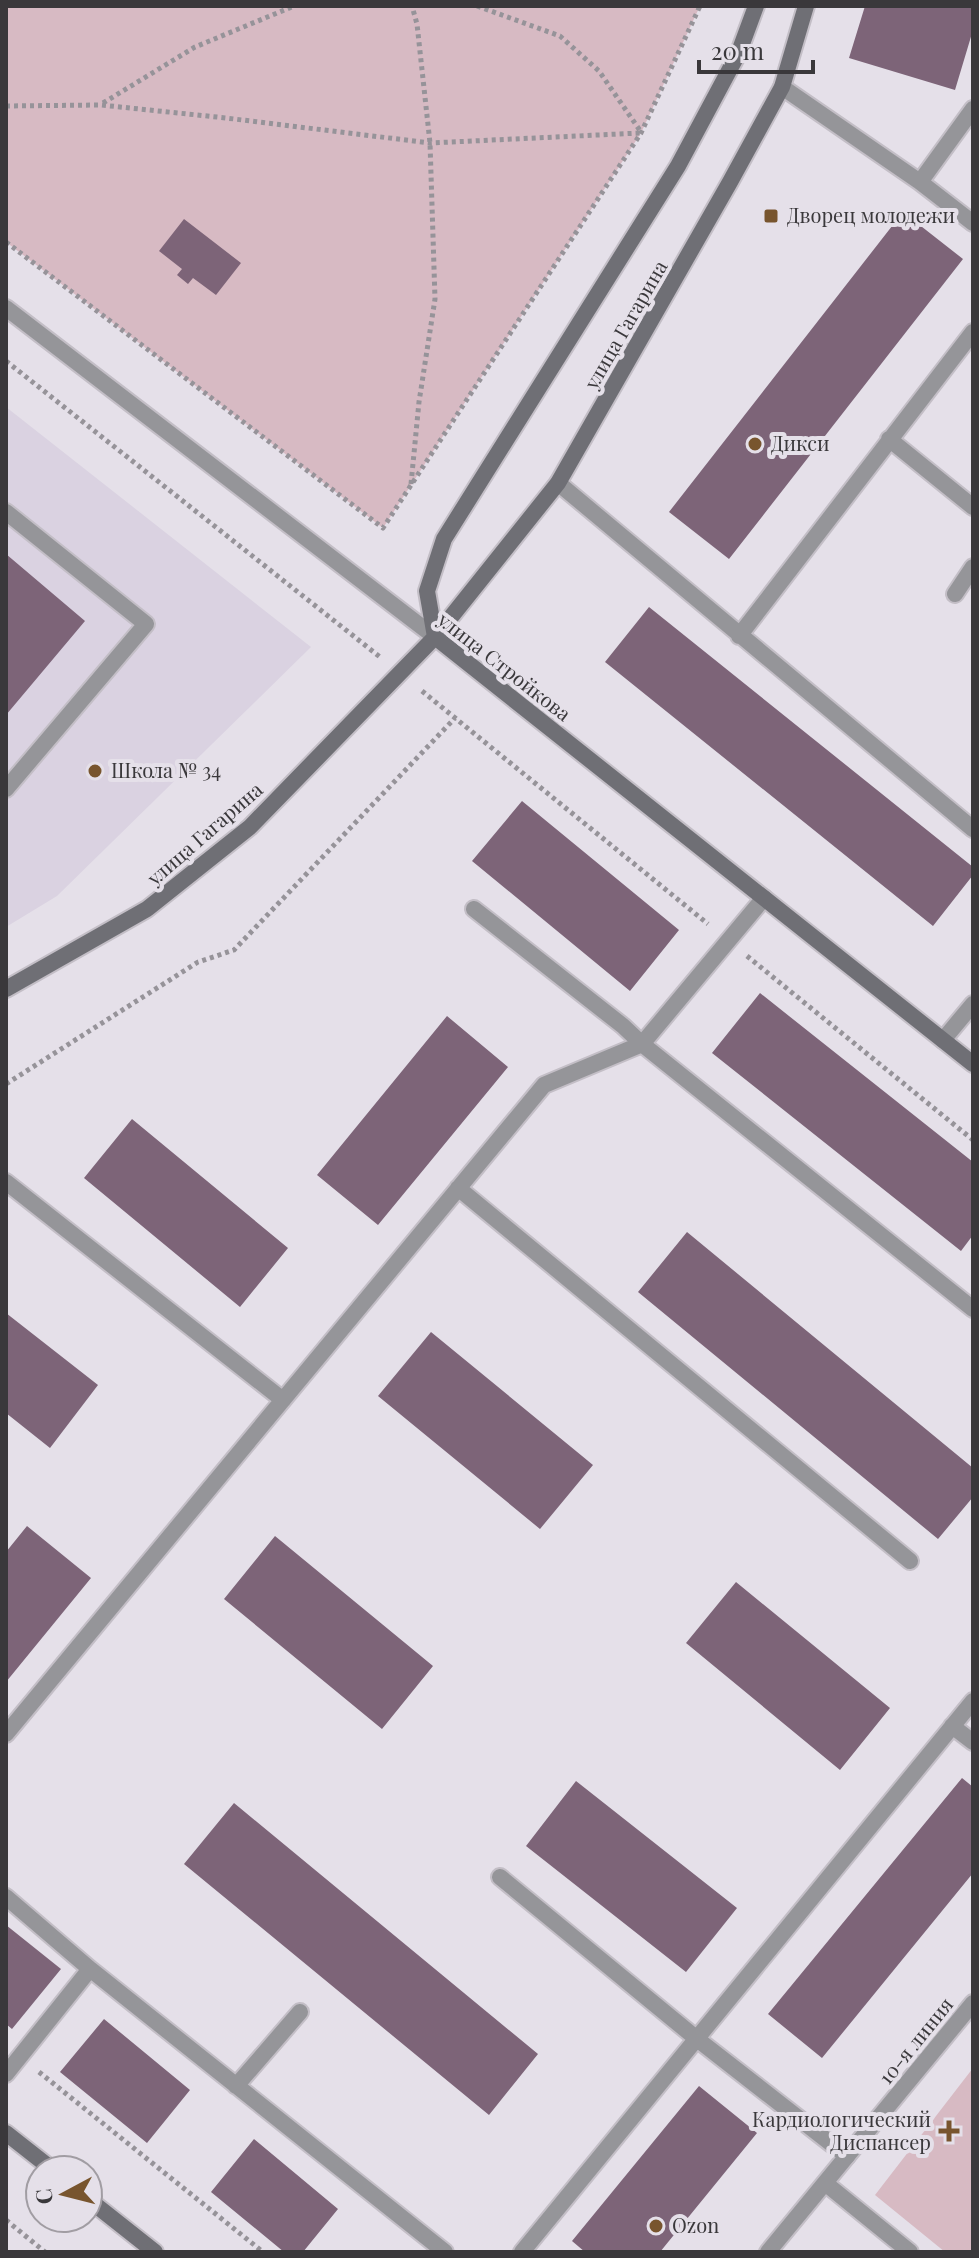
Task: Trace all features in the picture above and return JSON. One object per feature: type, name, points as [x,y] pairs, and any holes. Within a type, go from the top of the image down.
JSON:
[{"type":"street","name":"улица Гагарина","points":[[435,637],[427,591],[444,539],[678,166],[739,52],[756,6]]},
{"type":"street","name":"улица Гагарина","points":[[6,989],[147,909],[250,827],[435,637],[558,483],[782,87],[806,6]]},
{"type":"street","points":[[782,87],[920,182],[973,223]]},
{"type":"street","points":[[920,182],[973,109]]},
{"type":"street","name":"улица Стройкова","points":[[6,308],[435,637],[973,1064]]},
{"type":"street","points":[[739,636],[973,332]]},
{"type":"street","points":[[889,439],[973,507]]},
{"type":"street","points":[[558,483],[973,829]]},
{"type":"street","points":[[6,512],[146,624],[6,789]]},
{"type":"street","points":[[955,594],[973,567]]},
{"type":"street","points":[[6,1734],[544,1085],[642,1044],[764,898]]},
{"type":"street","points":[[474,909],[971,1305]]},
{"type":"street","points":[[943,1040],[973,1004]]},
{"type":"street","points":[[6,1182],[283,1400]]},
{"type":"street","points":[[458,1188],[910,1561]]},
{"type":"street","points":[[522,2252],[973,1701]]},
{"type":"street","points":[[952,1726],[973,1742]]},
{"type":"street","points":[[500,1877],[697,2039],[847,2156]]},
{"type":"street","points":[[6,1897],[90,1969],[445,2252]]},
{"type":"street","points":[[6,2074],[90,1969]]},
{"type":"street","name":"10-я линия","points":[[768,2252],[973,2003]]},
{"type":"street","points":[[236,2086],[300,2012]]},
{"type":"street","points":[[6,2133],[33,2154]]},
{"type":"street","points":[[825,2183],[910,2252]]},
{"type":"street","points":[[104,2212],[155,2252]]},
{"type":"path","points":[[101,105],[195,47],[294,6]]},
{"type":"path","points":[[411,485],[419,402],[435,299],[430,143],[417,24],[412,6]]},
{"type":"path","points":[[477,6],[560,36],[599,71],[641,133]]},
{"type":"path","points":[[6,242],[383,528],[641,133],[700,6]]},
{"type":"path","points":[[6,106],[101,105],[430,143],[641,133]]},
{"type":"path","points":[[6,361],[400,673],[973,1140]]},
{"type":"path","points":[[6,1084],[198,962],[234,950],[455,718]]},
{"type":"path","points":[[20,2057],[263,2252]]},
{"type":"path","points":[[6,2220],[45,2252]]},
{"type":"shaded area","points":[[6,6],[700,6],[641,133],[383,528],[6,242]]},
{"type":"shaded area","name":"Школа № 34","points":[[6,407],[311,647],[57,896],[6,927]]},
{"type":"shaded area","name":"Кардиологический Диспансер","points":[[973,2068],[973,2252],[945,2252],[875,2195]]},
{"type":"building","points":[[865,6],[973,6],[973,30],[955,90],[849,58]]},
{"type":"building","points":[[903,212],[963,259],[729,559],[669,512]]},
{"type":"building","points":[[184,219],[241,263],[216,295],[193,278],[188,284],[177,275],[182,269],[159,251]]},
{"type":"building","points":[[6,554],[85,621],[6,715]]},
{"type":"building","points":[[649,607],[973,867],[973,875],[933,926],[605,662]]},
{"type":"building","points":[[522,801],[679,930],[630,991],[472,861]]},
{"type":"building","points":[[760,993],[973,1162],[973,1235],[961,1251],[712,1053]]},
{"type":"building","points":[[447,1016],[508,1067],[378,1225],[317,1175]]},
{"type":"building","points":[[132,1119],[288,1248],[240,1307],[84,1178]]},
{"type":"building","points":[[687,1232],[973,1468],[973,1497],[938,1539],[638,1292]]},
{"type":"building","points":[[6,1313],[98,1385],[50,1448],[6,1413]]},
{"type":"building","points":[[431,1332],[593,1465],[540,1529],[378,1396]]},
{"type":"building","points":[[27,1526],[91,1578],[6,1682],[6,1552]]},
{"type":"building","points":[[275,1536],[433,1666],[382,1729],[224,1599]]},
{"type":"building","points":[[736,1582],[890,1708],[840,1770],[686,1643]]},
{"type":"building","points":[[962,1778],[973,1787],[973,1873],[822,2058],[768,2014]]},
{"type":"building","points":[[576,1781],[737,1908],[686,1972],[526,1846]]},
{"type":"building","points":[[234,1803],[538,2054],[489,2115],[184,1864]]},
{"type":"building","points":[[6,1925],[61,1969],[12,2029],[6,2024]]},
{"type":"building","points":[[104,2019],[190,2090],[147,2143],[60,2072]]},
{"type":"building","points":[[699,2086],[757,2133],[660,2252],[585,2252],[572,2241]]},
{"type":"building","points":[[254,2139],[338,2209],[303,2252],[284,2252],[211,2192]]},
{"type":"place","name":"Дворец молодежи","points":[[771,216]]},
{"type":"place","name":"Дикси","points":[[755,444]]},
{"type":"place","name":"Школа № 34","points":[[95,771]]},
{"type":"place","name":"Кардиологический Диспансер","points":[[949,2131]]},
{"type":"place","name":"Ozon","points":[[656,2226]]}]
